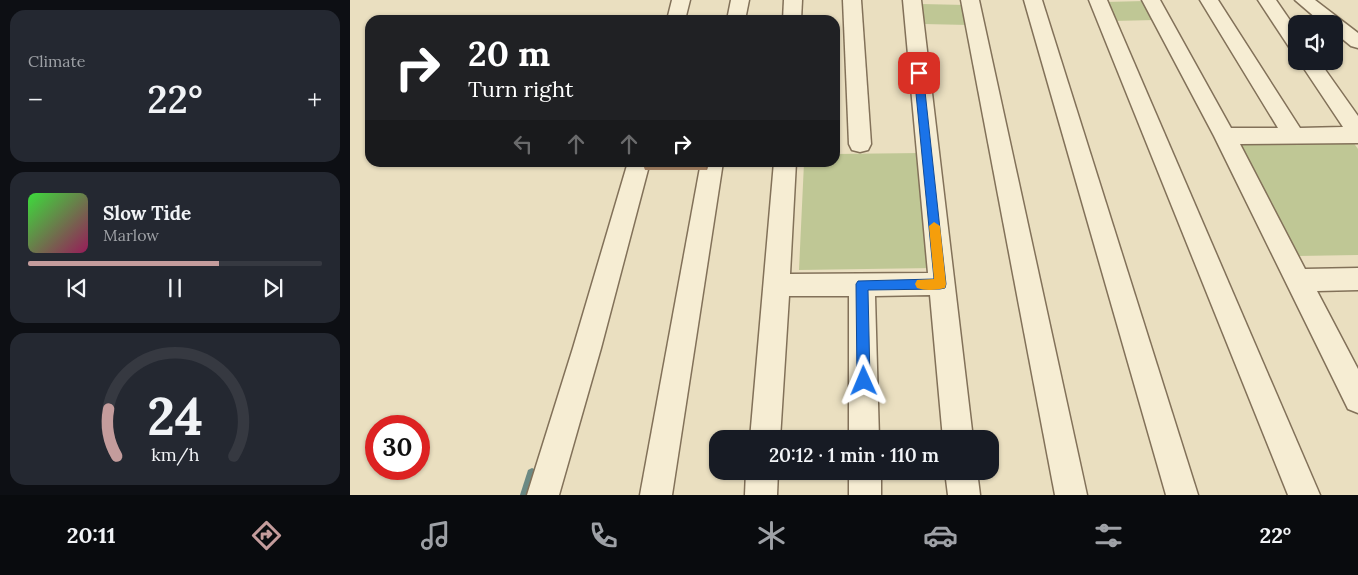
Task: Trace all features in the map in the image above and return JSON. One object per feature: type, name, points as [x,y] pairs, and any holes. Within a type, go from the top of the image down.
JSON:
[{"type":"street","points":[[677,15],[681,0]]},
{"type":"street","points":[[737,15],[740,0]]},
{"type":"street","points":[[792,15],[793,0]]},
{"type":"street","points":[[852,0],[860,144]]},
{"type":"street","points":[[912,0],[940,284],[957,430]]},
{"type":"street","points":[[970,0],[1071,495]]},
{"type":"street","points":[[1033,0],[1182,495]]},
{"type":"street","points":[[1098,0],[1304,495]]},
{"type":"street","points":[[1151,0],[1225,136],[1358,399]]},
{"type":"street","points":[[1209,0],[1294,136]]},
{"type":"street","points":[[1267,0],[1288,31]]},
{"type":"street","points":[[1304,0],[1358,42]]},
{"type":"street","points":[[1315,70],[1358,134]]},
{"type":"street","points":[[1225,136],[1358,134]]},
{"type":"street","points":[[543,495],[587,348],[638,167]]},
{"type":"street","points":[[656,495],[711,167]]},
{"type":"street","points":[[766,430],[785,167]]},
{"type":"street","points":[[1298,280],[1358,279]]},
{"type":"street","points":[[862,284],[864,430]]},
{"type":"street","points":[[776,285],[940,284]]},
{"type":"street","points":[[761,495],[762,480]]},
{"type":"street","points":[[865,480],[865,495]]},
{"type":"street","points":[[963,480],[964,495]]},
{"type":"green space","points":[[1145,1],[1155,20],[1112,21],[1104,2]]},
{"type":"green space","points":[[921,4],[966,5],[969,25],[923,24]]},
{"type":"green space","points":[[1353,142],[1358,149],[1358,255],[1297,256],[1238,144]]},
{"type":"green space","points":[[922,153],[934,268],[799,270],[804,167],[840,167],[840,154]]},
{"type":"waterway","points":[[526,495],[532,474]]},
{"type":"slow traffic","points":[[921,284],[940,284],[934,226]]},
{"type":"route","points":[[864,381],[862,284],[940,284],[919,73]]}]
